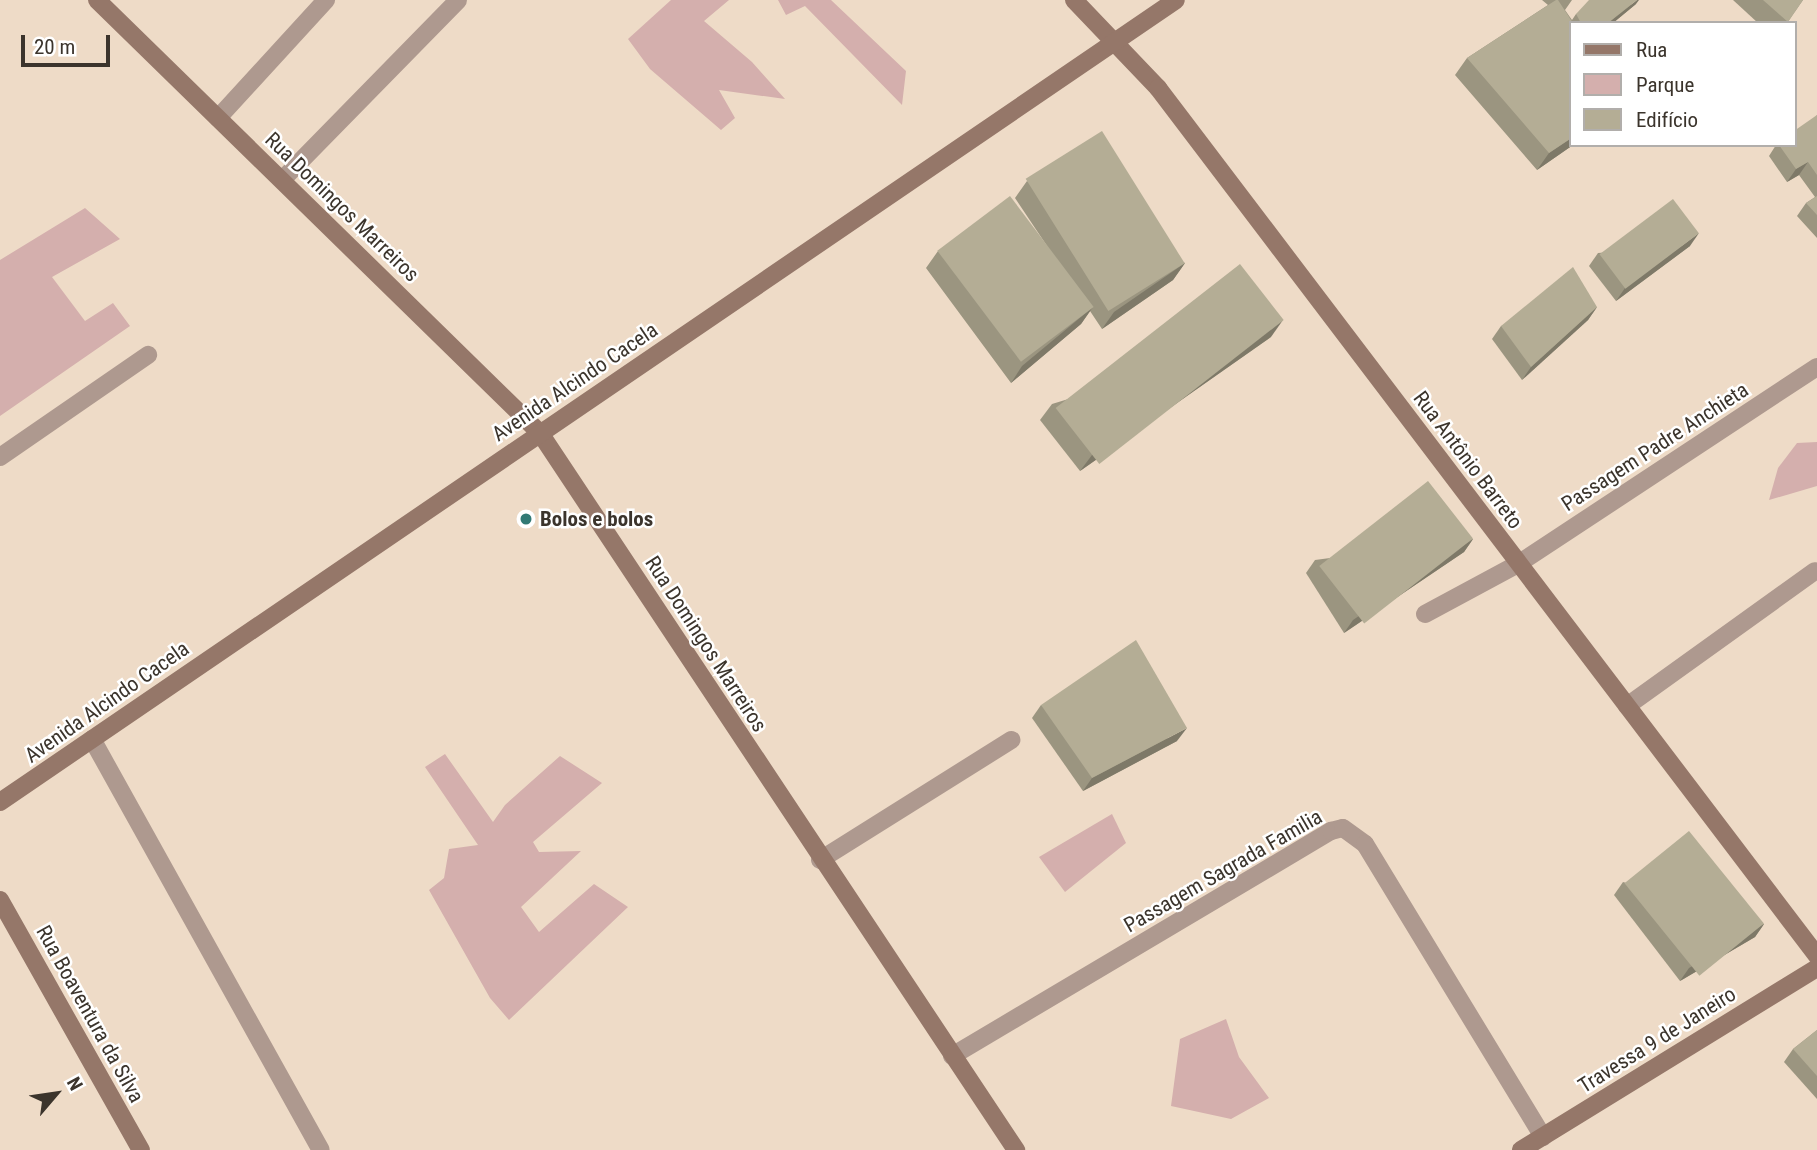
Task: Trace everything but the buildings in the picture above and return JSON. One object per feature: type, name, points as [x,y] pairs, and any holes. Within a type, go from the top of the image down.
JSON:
[{"type":"main road","name":"Rua Domingos Marreiros","points":[[97,0],[540,433],[820,860],[1016,1150]]},
{"type":"main road","name":"Rua Antônio Barreto","points":[[1074,0],[1116,40],[1158,88],[1817,956]]},
{"type":"main road","name":"Avenida Alcindo Cacela","points":[[0,802],[1176,0]]},
{"type":"main road","name":"Rua Boaventura da Silva","points":[[0,900],[141,1150]]},
{"type":"main road","name":"Travessa 9 de Janeiro","points":[[1521,1150],[1817,968]]},
{"type":"street","points":[[218,118],[326,0]]},
{"type":"street","points":[[283,179],[458,0]]},
{"type":"street","points":[[0,457],[148,355]]},
{"type":"street","name":"Passagem Padre Anchieta","points":[[1425,614],[1518,564],[1817,368]]},
{"type":"street","points":[[1627,706],[1815,571]]},
{"type":"street","points":[[92,739],[321,1150]]},
{"type":"street","points":[[820,860],[1011,740]]},
{"type":"street","name":"Passagem Sagrada Familia","points":[[952,1056],[1331,831],[1343,828],[1365,844],[1543,1137]]},
{"type":"green space","points":[[671,0],[729,0],[704,21],[752,62],[785,99],[719,90],[735,118],[721,130],[650,69],[628,39]]},
{"type":"green space","points":[[778,0],[831,0],[906,71],[902,105],[805,6],[786,15]]},
{"type":"green space","points":[[85,208],[120,239],[52,277],[85,321],[113,303],[130,326],[0,416],[0,260]]},
{"type":"green space","points":[[1817,442],[1817,486],[1769,500],[1778,468],[1797,443]]},
{"type":"green space","points":[[445,754],[493,822],[505,805],[560,756],[602,783],[533,842],[539,852],[581,851],[521,907],[539,932],[594,884],[628,907],[509,1020],[490,998],[429,890],[444,878],[449,849],[478,845],[425,767]]},
{"type":"green space","points":[[1112,814],[1126,843],[1065,892],[1039,857]]},
{"type":"green space","points":[[1226,1019],[1239,1057],[1269,1098],[1231,1119],[1171,1106],[1180,1039]]},
{"type":"place","name":"Bolos e bolos","points":[[526,519]]}]
